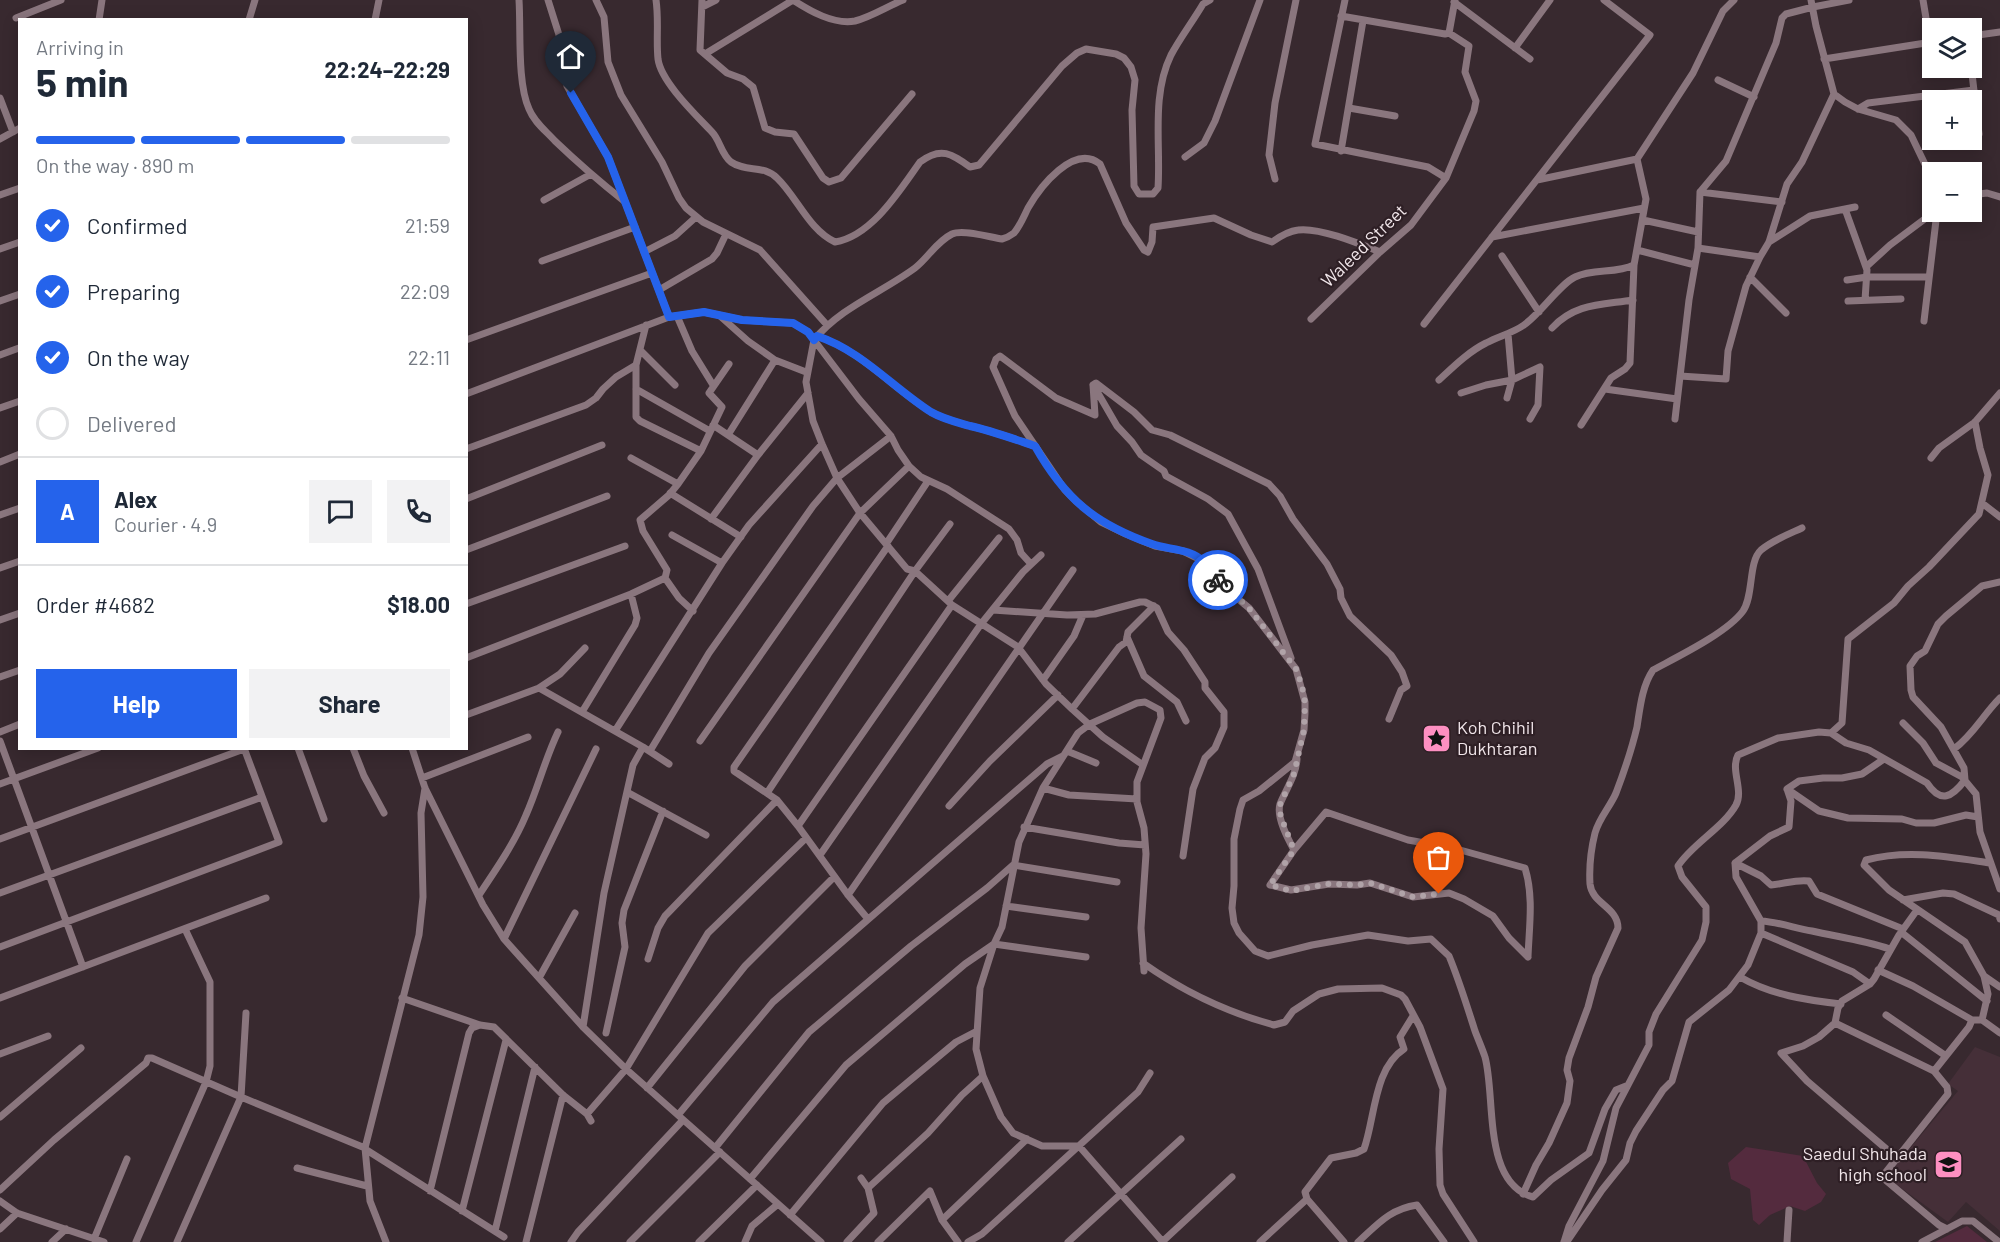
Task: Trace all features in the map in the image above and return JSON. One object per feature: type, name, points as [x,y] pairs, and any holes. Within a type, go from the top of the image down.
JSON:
[{"type":"street","points":[[16,18],[61,0]]},
{"type":"street","points":[[99,18],[102,0]]},
{"type":"street","points":[[250,18],[255,0]]},
{"type":"street","points":[[375,18],[379,0]]},
{"type":"street","points":[[519,0],[522,71],[529,110],[537,123],[591,174],[625,201]]},
{"type":"street","points":[[548,0],[560,38],[567,86],[608,157],[659,290],[713,385]]},
{"type":"street","points":[[596,0],[604,17],[608,62],[621,95],[662,162],[679,198],[696,217],[710,226],[760,250],[827,325]]},
{"type":"street","points":[[656,0],[660,67],[687,106],[714,134],[729,160],[742,167],[770,171],[814,225],[835,242],[862,229],[883,213],[920,162],[926,158],[934,154],[946,153],[970,167],[979,165],[1062,66],[1077,53],[1086,49],[1116,54],[1124,58],[1131,67],[1135,80],[1132,110],[1134,186],[1139,194],[1153,194],[1157,190],[1158,121],[1164,77],[1171,57],[1203,4],[1210,0]]},
{"type":"street","points":[[717,0],[702,3],[700,50],[726,73],[743,79],[753,87],[765,128],[794,134],[823,178],[829,182],[841,178],[912,94]]},
{"type":"street","points":[[705,54],[793,0],[811,11],[836,21],[855,21],[903,0]]},
{"type":"street","points":[[1185,157],[1204,143],[1215,121],[1260,0]]},
{"type":"street","points":[[1275,179],[1269,155],[1275,103],[1296,0]]},
{"type":"street","points":[[1345,0],[1315,141],[1318,145],[1341,151],[1428,167],[1446,178]]},
{"type":"street","points":[[1515,48],[1550,0]]},
{"type":"street","points":[[1424,324],[1650,35],[1604,0]]},
{"type":"street","points":[[1537,180],[1637,159],[1693,73],[1723,10],[1734,0]]},
{"type":"street","points":[[1675,419],[1698,248],[1700,192],[1726,161],[1776,43],[1782,18],[1812,3],[1849,0]]},
{"type":"street","points":[[1923,0],[1926,18]]},
{"type":"street","points":[[1341,16],[1445,34],[1449,33],[1455,1],[1530,59]]},
{"type":"street","points":[[1812,3],[1834,94],[1858,109],[1896,120],[1911,135],[1924,162]]},
{"type":"street","points":[[1341,151],[1363,21]]},
{"type":"street","points":[[1982,34],[2000,32]]},
{"type":"street","name":"Waleed Street","points":[[1311,319],[1411,225],[1446,178],[1476,101],[1465,72],[1469,46],[1449,33]]},
{"type":"street","points":[[1824,59],[1922,43]]},
{"type":"street","points":[[1973,78],[1974,90]]},
{"type":"street","points":[[1718,80],[1754,97]]},
{"type":"street","points":[[1680,376],[1726,379],[1728,351],[1746,286],[1769,242],[1787,184],[1802,162],[1834,94]]},
{"type":"street","points":[[1858,109],[1868,103],[1922,96]]},
{"type":"street","points":[[0,98],[16,130],[0,139]]},
{"type":"street","points":[[1348,108],[1395,116]]},
{"type":"street","points":[[1143,765],[1103,737],[1072,709],[1043,680],[1018,647],[950,603],[915,572],[907,569],[860,513],[837,478],[813,421],[806,372],[815,338],[827,325],[855,305],[916,267],[936,246],[952,234],[960,232],[1002,239],[1008,237],[1016,231],[1029,206],[1052,176],[1078,158],[1086,157],[1100,164],[1126,223],[1144,250],[1148,252],[1152,242],[1153,227],[1214,218],[1251,236],[1272,242],[1298,230],[1352,241],[1380,252]]},
{"type":"street","points":[[1581,424],[1611,378],[1630,363],[1634,265],[1646,199],[1637,159]]},
{"type":"street","points":[[544,200],[591,174]]},
{"type":"street","points":[[0,195],[18,189]]},
{"type":"street","points":[[1700,192],[1782,202]]},
{"type":"street","points":[[1982,194],[2000,197]]},
{"type":"street","points":[[1769,242],[1810,216],[1856,207]]},
{"type":"street","points":[[1492,237],[1644,208]]},
{"type":"street","points":[[1845,209],[1866,267],[1866,300]]},
{"type":"street","points":[[644,252],[675,236],[696,217]]},
{"type":"street","points":[[1643,220],[1698,232]]},
{"type":"street","points":[[1866,267],[1890,245],[1922,222]]},
{"type":"street","points":[[1924,321],[1935,222]]},
{"type":"street","points":[[542,261],[635,227]]},
{"type":"street","points":[[659,290],[712,259],[726,234]]},
{"type":"street","points":[[0,249],[18,243]]},
{"type":"street","points":[[1698,248],[1760,256]]},
{"type":"street","points":[[1637,250],[1695,265]]},
{"type":"street","points":[[1502,256],[1539,312]]},
{"type":"street","points":[[1438,380],[1463,358],[1486,343],[1524,325],[1572,278],[1580,274],[1627,268],[1634,265]]},
{"type":"street","points":[[468,339],[652,273]]},
{"type":"street","points":[[1750,276],[1786,313]]},
{"type":"street","points":[[1847,280],[1867,277],[1929,277]]},
{"type":"street","points":[[0,301],[18,295]]},
{"type":"street","points":[[1848,301],[1901,299]]},
{"type":"street","points":[[1552,328],[1564,316],[1582,308],[1634,300]]},
{"type":"street","points":[[468,393],[673,316],[704,312],[720,316],[793,323],[815,338],[853,392],[891,436],[909,466],[928,481],[947,489],[1009,529],[1017,540],[1021,553],[1031,564]]},
{"type":"street","points":[[720,316],[748,341],[775,360],[806,372]]},
{"type":"street","points":[[646,325],[636,365],[636,417],[701,451]]},
{"type":"street","points":[[1507,398],[1512,380],[1509,333]]},
{"type":"street","points":[[815,338],[834,342],[864,360],[933,413],[953,422],[1035,446]]},
{"type":"street","points":[[0,355],[18,348]]},
{"type":"street","points":[[641,351],[675,385]]},
{"type":"street","points":[[1093,385],[1095,415],[1056,399],[1000,356],[993,367],[1015,416],[1065,490],[1101,522],[1155,546],[1184,551],[1203,561],[1225,588],[1249,608],[1296,669]]},
{"type":"street","points":[[728,435],[775,360]]},
{"type":"street","points":[[693,610],[679,598],[665,578],[667,570],[643,531],[640,520],[678,484],[701,451],[723,407],[708,394],[729,364]]},
{"type":"street","points":[[468,448],[586,405],[616,377],[636,365]]},
{"type":"street","points":[[1461,393],[1512,380],[1540,367],[1538,405],[1530,419]]},
{"type":"street","points":[[1093,385],[1096,383],[1106,389],[1152,430],[1170,435],[1269,484],[1280,496],[1293,519],[1327,564],[1350,616],[1391,655],[1402,672],[1407,686],[1401,690],[1389,718]]},
{"type":"street","points":[[1093,385],[1117,426],[1132,441],[1141,455],[1164,471],[1167,476],[1208,498],[1228,514],[1258,569],[1296,669],[1305,702],[1304,730],[1294,774],[1279,807],[1294,850]]},
{"type":"street","points":[[1605,388],[1677,399]]},
{"type":"street","points":[[636,389],[728,435],[758,455]]},
{"type":"street","points":[[711,519],[808,393]]},
{"type":"street","points":[[1931,458],[1939,448],[1975,422],[2000,393]]},
{"type":"street","points":[[0,408],[18,402]]},
{"type":"street","points":[[1831,733],[1842,723],[1848,639],[1885,611],[1980,514],[1988,475],[1975,422]]},
{"type":"street","points":[[583,1027],[604,893],[633,765],[647,749],[709,653],[813,506],[837,478],[891,436]]},
{"type":"street","points":[[615,731],[722,563],[749,525],[822,444]]},
{"type":"street","points":[[468,498],[602,445]]},
{"type":"street","points":[[0,462],[18,455]]},
{"type":"street","points":[[631,458],[678,484]]},
{"type":"street","points":[[700,741],[860,513],[909,466]]},
{"type":"street","points":[[868,919],[777,800],[736,773],[734,767],[887,545],[928,481]]},
{"type":"street","points":[[670,493],[741,537]]},
{"type":"street","points":[[468,549],[607,496]]},
{"type":"street","points":[[1982,504],[2000,517]]},
{"type":"street","points":[[0,515],[18,508]]},
{"type":"street","points":[[767,793],[915,572],[950,524]]},
{"type":"street","points":[[1523,1194],[1536,1165],[1550,1143],[1568,1102],[1569,1058],[1588,1007],[1596,977],[1618,928],[1618,920],[1591,890],[1590,864],[1597,828],[1616,793],[1647,682],[1653,670],[1694,649],[1734,621],[1743,611],[1749,598],[1755,561],[1760,551],[1802,528]]},
{"type":"street","points":[[672,535],[722,563]]},
{"type":"street","points":[[798,825],[950,603],[999,538]]},
{"type":"street","points":[[468,603],[625,546]]},
{"type":"street","points":[[820,855],[981,624],[1041,555]]},
{"type":"street","points":[[0,568],[18,562]]},
{"type":"street","points":[[848,895],[1073,570]]},
{"type":"street","points":[[468,657],[631,594],[665,578]]},
{"type":"street","points":[[1564,1242],[1569,1226],[1603,1161],[1616,1108],[1649,1045],[1650,1032],[1656,1014],[1702,940],[1707,922],[1706,907],[1682,877],[1678,866],[1685,854],[1700,844],[1736,805],[1738,796],[1735,761],[1738,755],[1778,738],[1819,732],[1831,733],[1846,742],[1869,750],[1927,783],[1940,797],[1957,791],[1965,780],[1964,768],[1941,727],[1914,697],[1911,690],[1910,666],[1917,656],[1925,651],[1938,624],[1946,616],[1982,586],[2000,582]]},
{"type":"street","points":[[582,712],[635,625],[637,618],[631,594]]},
{"type":"street","points":[[993,610],[1083,615],[1111,611],[1140,602],[1154,606],[1162,616],[1168,632],[1205,682],[1205,688],[1225,715],[1224,727],[1218,742],[1205,758],[1193,789],[1183,856]]},
{"type":"street","points":[[1072,709],[1119,647],[1126,642],[1128,632],[1154,606]]},
{"type":"street","points":[[0,620],[18,614]]},
{"type":"street","points":[[1043,680],[1074,636],[1083,615]]},
{"type":"street","points":[[1127,637],[1144,676],[1177,702],[1186,721]]},
{"type":"street","points":[[468,714],[539,688],[560,674],[585,648]]},
{"type":"street","points":[[0,678],[18,671]]},
{"type":"street","points":[[539,688],[647,749],[669,764]]},
{"type":"street","points":[[949,806],[990,761],[1058,695]]},
{"type":"street","points":[[1954,749],[1967,739],[1986,711],[2000,698]]},
{"type":"street","points":[[1079,1146],[1042,1146],[1013,1133],[1001,1117],[983,1076],[976,1049],[980,988],[1002,927],[1013,865],[1024,827],[1043,788],[1078,733],[1090,724],[1137,703],[1145,702],[1160,710],[1161,718],[1137,782],[1137,799],[1144,828],[1145,845],[1140,928],[1144,971]]},
{"type":"street","points":[[1903,723],[1923,743],[1936,763],[1965,780],[1978,799],[1980,832],[2000,889]]},
{"type":"street","points":[[0,732],[18,725]]},
{"type":"street","points":[[479,895],[508,852],[526,814],[558,732]]},
{"type":"street","points":[[422,778],[528,737]]},
{"type":"street","points":[[0,741],[83,967]]},
{"type":"street","points":[[504,939],[596,749]]},
{"type":"street","points":[[0,784],[93,750]]},
{"type":"street","points":[[0,839],[241,750]]},
{"type":"street","points":[[0,946],[279,842],[244,750]]},
{"type":"street","points":[[299,750],[324,819]]},
{"type":"street","points":[[354,750],[364,776],[384,813]]},
{"type":"street","points":[[413,750],[425,788],[504,939],[583,1027],[626,1069],[821,1242]]},
{"type":"street","points":[[571,1242],[681,1117],[773,1002],[1047,764],[1065,753],[1096,763]]},
{"type":"street","points":[[1298,754],[1295,762],[1287,770],[1243,800],[1240,809],[1233,848],[1232,908],[1234,923],[1239,933],[1254,951],[1268,956],[1368,934],[1408,941],[1431,939],[1442,948],[1449,956],[1485,1056],[1490,1083],[1494,1142],[1505,1176],[1512,1186],[1523,1194],[1533,1197],[1551,1180],[1589,1152],[1605,1109],[1616,1090],[1626,1086]]},
{"type":"street","points":[[1787,789],[1799,781],[1862,774],[1884,759]]},
{"type":"street","points":[[386,1242],[370,1201],[365,1148],[419,935],[423,897],[421,813],[425,788]]},
{"type":"street","points":[[1043,788],[1069,795],[1137,799]]},
{"type":"street","points":[[1787,789],[1819,811],[1848,818],[1902,819],[1934,823],[1966,815],[1978,817]]},
{"type":"street","points":[[1735,863],[1770,836],[1789,827],[1791,801],[1787,789]]},
{"type":"street","points":[[627,792],[706,835]]},
{"type":"street","points":[[0,893],[262,796]]},
{"type":"street","points":[[648,959],[658,928],[665,916],[777,800]]},
{"type":"street","points":[[606,1033],[625,947],[622,923],[624,910],[663,811]]},
{"type":"street","points":[[1326,812],[1408,840],[1453,848],[1525,868],[1531,901],[1528,957],[1509,938],[1493,916],[1449,893],[1413,897],[1370,883],[1329,884],[1291,891],[1270,885],[1294,850],[1326,812]]},
{"type":"street","points":[[1024,827],[1119,843],[1145,845]]},
{"type":"street","points":[[402,998],[480,1025],[494,1027],[589,1118],[626,1069],[708,933],[806,838]]},
{"type":"street","points":[[1982,1020],[1988,994],[1984,976],[1965,942],[1889,890],[1864,865],[1866,860],[1882,856],[1930,854],[1990,863]]},
{"type":"street","points":[[1564,1242],[1568,1240],[1602,1190],[1626,1160],[1636,1131],[1672,1081],[1689,1022],[1729,990],[1748,965],[1761,933],[1761,921],[1736,877],[1735,863]]},
{"type":"street","points":[[1735,863],[1761,876],[1772,885],[1802,879],[1809,881],[1817,894],[1902,930],[1987,1001]]},
{"type":"street","points":[[1013,865],[1118,882]]},
{"type":"street","points":[[630,1242],[718,1150],[809,1032],[911,946],[987,888],[1013,865]]},
{"type":"street","points":[[647,1088],[745,966],[834,877]]},
{"type":"street","points":[[1903,900],[1943,893],[1954,894],[1999,915],[2000,918]]},
{"type":"street","points":[[0,998],[266,898]]},
{"type":"street","points":[[1006,906],[1086,917]]},
{"type":"street","points":[[1898,1159],[1807,1081],[1781,1053],[1812,1042],[1835,1023],[1838,1008],[1851,994],[1870,984],[1902,930],[1917,910]]},
{"type":"street","points":[[539,978],[575,913]]},
{"type":"street","points":[[1761,921],[1861,940],[1890,949]]},
{"type":"street","points":[[136,1242],[206,1082],[210,1066],[210,982],[185,928]]},
{"type":"street","points":[[1761,933],[1853,972],[1870,984]]},
{"type":"street","points":[[750,1179],[846,1065],[965,964],[994,944],[1086,957]]},
{"type":"street","points":[[1143,963],[1204,1000],[1274,1025],[1285,1022],[1293,1011],[1319,994],[1349,988],[1382,987],[1401,995],[1420,1027],[1443,1089],[1439,1149],[1440,1185],[1443,1194],[1474,1242]]},
{"type":"street","points":[[1878,970],[1972,1020],[1982,1020],[2000,1033]]},
{"type":"street","points":[[1740,976],[1758,987],[1792,996],[1841,1004]]},
{"type":"street","points":[[1984,976],[2000,987]]},
{"type":"street","points":[[177,1242],[241,1097],[246,1013]]},
{"type":"street","points":[[1886,1015],[1946,1056]]},
{"type":"street","points":[[1344,1242],[1307,1199],[1305,1192],[1331,1158],[1364,1149],[1371,1128],[1376,1092],[1390,1064],[1404,1049],[1400,1037],[1413,1016]]},
{"type":"street","points":[[1934,1071],[1970,1027],[1972,1020]]},
{"type":"street","points":[[1835,1023],[1934,1071],[1947,1087],[1948,1094],[1882,1177],[1939,1225],[1947,1229]]},
{"type":"street","points":[[430,1191],[469,1033],[472,1028],[480,1025]]},
{"type":"street","points":[[790,1215],[883,1103],[956,1042],[977,1031]]},
{"type":"street","points":[[0,1053],[48,1036]]},
{"type":"street","points":[[462,1211],[506,1040]]},
{"type":"street","points":[[0,1118],[81,1048]]},
{"type":"street","points":[[0,1190],[54,1140],[146,1064],[148,1058],[152,1058],[365,1148],[504,1237]]},
{"type":"street","points":[[495,1231],[535,1067]]},
{"type":"street","points":[[968,1242],[982,1234],[1138,1092],[1150,1073]]},
{"type":"street","points":[[868,1188],[928,1133],[962,1095],[983,1076]]},
{"type":"street","points":[[526,1242],[563,1095]]},
{"type":"street","points":[[942,1220],[1027,1139]]},
{"type":"street","points":[[1068,1242],[1181,1139]]},
{"type":"street","points":[[1079,1146],[1162,1242],[1232,1177]]},
{"type":"street","points":[[94,1239],[127,1159]]},
{"type":"street","points":[[297,1168],[367,1186]]},
{"type":"street","points":[[847,1242],[874,1213],[868,1188],[861,1178]]},
{"type":"street","points":[[699,1242],[757,1185]]},
{"type":"street","points":[[878,1242],[930,1191],[942,1220],[958,1242]]},
{"type":"street","points":[[1260,1242],[1307,1199]]},
{"type":"street","points":[[0,1201],[17,1213],[104,1242]]},
{"type":"street","points":[[745,1242],[752,1226],[778,1204]]},
{"type":"street","points":[[1358,1242],[1389,1214],[1402,1207],[1417,1205],[1444,1242]]},
{"type":"street","points":[[1787,1242],[1789,1210]]},
{"type":"street","points":[[0,1229],[17,1213]]},
{"type":"street","points":[[1923,1242],[1962,1221],[1973,1221],[1999,1242]]},
{"type":"street","points":[[52,1242],[66,1229]]},
{"type":"shaded area","name":"Saedul Shuhada high school","points":[[1975,1047],[2000,1057],[2000,1231],[1966,1202],[1948,1222],[1886,1177],[1958,1091],[1948,1084]]},
{"type":"shaded area","points":[[1746,1147],[1803,1156],[1817,1183],[1826,1194],[1821,1202],[1805,1211],[1790,1206],[1770,1215],[1759,1225],[1753,1220],[1750,1189],[1731,1179],[1728,1163]]},
{"type":"shaded area","points":[[1967,1226],[1987,1242],[1935,1242]]},
{"type":"way so far","points":[[1218,580],[1249,608],[1296,669],[1305,702],[1304,730],[1297,764],[1279,807],[1294,850],[1270,885],[1291,891],[1329,884],[1370,883],[1413,897],[1439,894]]},
{"type":"place","name":"Koh Chihil Dukhtaran","points":[[1436,738]]},
{"type":"place","name":"Saedul Shuhada high school","points":[[1948,1164]]},
{"type":"route","points":[[571,93],[608,157],[669,317],[704,312],[742,320],[781,321],[793,323],[808,332],[814,340],[817,336],[834,342],[864,360],[933,413],[953,422],[1035,446],[1065,490],[1101,522],[1155,546],[1184,551],[1198,557],[1218,580]]}]
